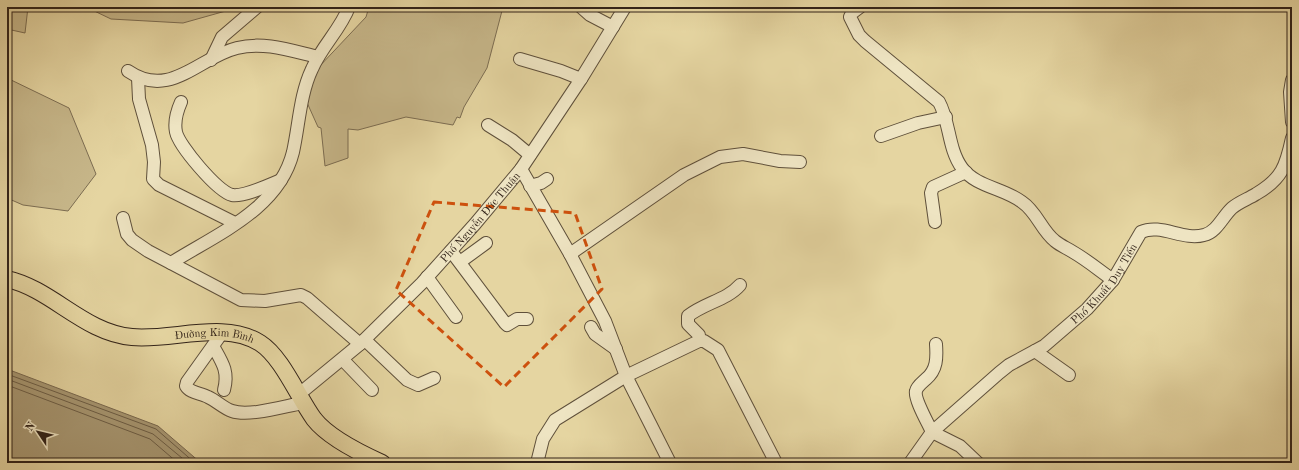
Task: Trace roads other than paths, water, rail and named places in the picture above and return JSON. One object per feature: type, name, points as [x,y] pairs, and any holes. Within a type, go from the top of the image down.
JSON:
[{"type":"main road","name":"Đường Kim Bình","points":[[7,279],[29,287],[79,318],[116,334],[132,337],[217,339],[250,338],[260,343],[273,353],[300,399],[322,427],[344,442],[382,463]]},
{"type":"street","points":[[211,60],[222,37],[257,7]]},
{"type":"street","points":[[171,263],[253,212],[272,194],[281,180],[292,154],[311,70],[318,57],[343,22],[349,7]]},
{"type":"street","points":[[581,7],[590,15],[613,27]]},
{"type":"street","name":"Phố Nguyễn Đức Thuận","points":[[300,399],[362,342],[427,277],[521,169],[581,79],[625,7]]},
{"type":"street","points":[[860,7],[852,13],[850,17],[859,35],[940,102],[946,117],[956,157],[966,172],[982,184],[1008,193],[1022,201],[1031,209],[1054,240],[1113,280]]},
{"type":"street","points":[[235,223],[159,185],[152,179],[154,162],[152,145],[133,74],[149,81],[166,81],[183,75],[237,48],[260,46],[318,57]]},
{"type":"street","points":[[520,60],[561,71],[581,79]]},
{"type":"street","points":[[1292,80],[1290,92],[1292,122]]},
{"type":"street","points":[[181,102],[177,110],[176,130],[179,142],[188,154],[220,188],[232,195],[246,193],[281,180]]},
{"type":"street","points":[[881,136],[918,123],[946,117]]},
{"type":"street","points":[[488,125],[512,140],[530,155]]},
{"type":"street","name":"Phố Khuất Duy Tiến","points":[[910,463],[932,432],[1009,365],[1044,346],[1087,309],[1113,280],[1141,232],[1149,228],[1192,236],[1205,235],[1214,229],[1234,207],[1267,188],[1288,170],[1287,163],[1292,138]]},
{"type":"street","points":[[570,254],[684,175],[720,157],[743,154],[780,161],[800,162]]},
{"type":"street","points":[[521,169],[570,254],[605,321],[626,376],[670,463]]},
{"type":"street","points":[[935,222],[931,193],[934,187],[966,172]]},
{"type":"street","points":[[530,186],[541,183],[547,178]]},
{"type":"street","points":[[123,218],[127,234],[132,240],[148,252],[242,300],[265,302],[301,295],[307,298],[362,342],[407,380],[418,385],[434,378]]},
{"type":"street","points":[[460,262],[486,243]]},
{"type":"street","points":[[451,251],[507,325],[517,319],[527,319]]},
{"type":"street","points":[[427,277],[456,317]]},
{"type":"street","points":[[699,341],[699,335],[688,324],[688,316],[695,311],[730,295],[740,285]]},
{"type":"street","points":[[591,327],[595,334],[616,349]]},
{"type":"street","points":[[217,339],[227,379],[224,390]]},
{"type":"street","points":[[217,339],[187,382],[186,386],[189,390],[211,398],[223,407],[234,412],[251,412],[300,399]]},
{"type":"street","points":[[537,463],[543,439],[555,420],[626,376],[699,341],[704,341],[718,350],[776,463]]},
{"type":"street","points":[[936,344],[937,362],[928,378],[920,384],[916,391],[917,399],[932,432],[960,446],[978,463]]},
{"type":"street","points":[[1035,351],[1069,375]]},
{"type":"street","points":[[343,360],[372,390]]},
{"type":"water","points":[[7,369],[158,426],[201,463],[7,463]]}]
